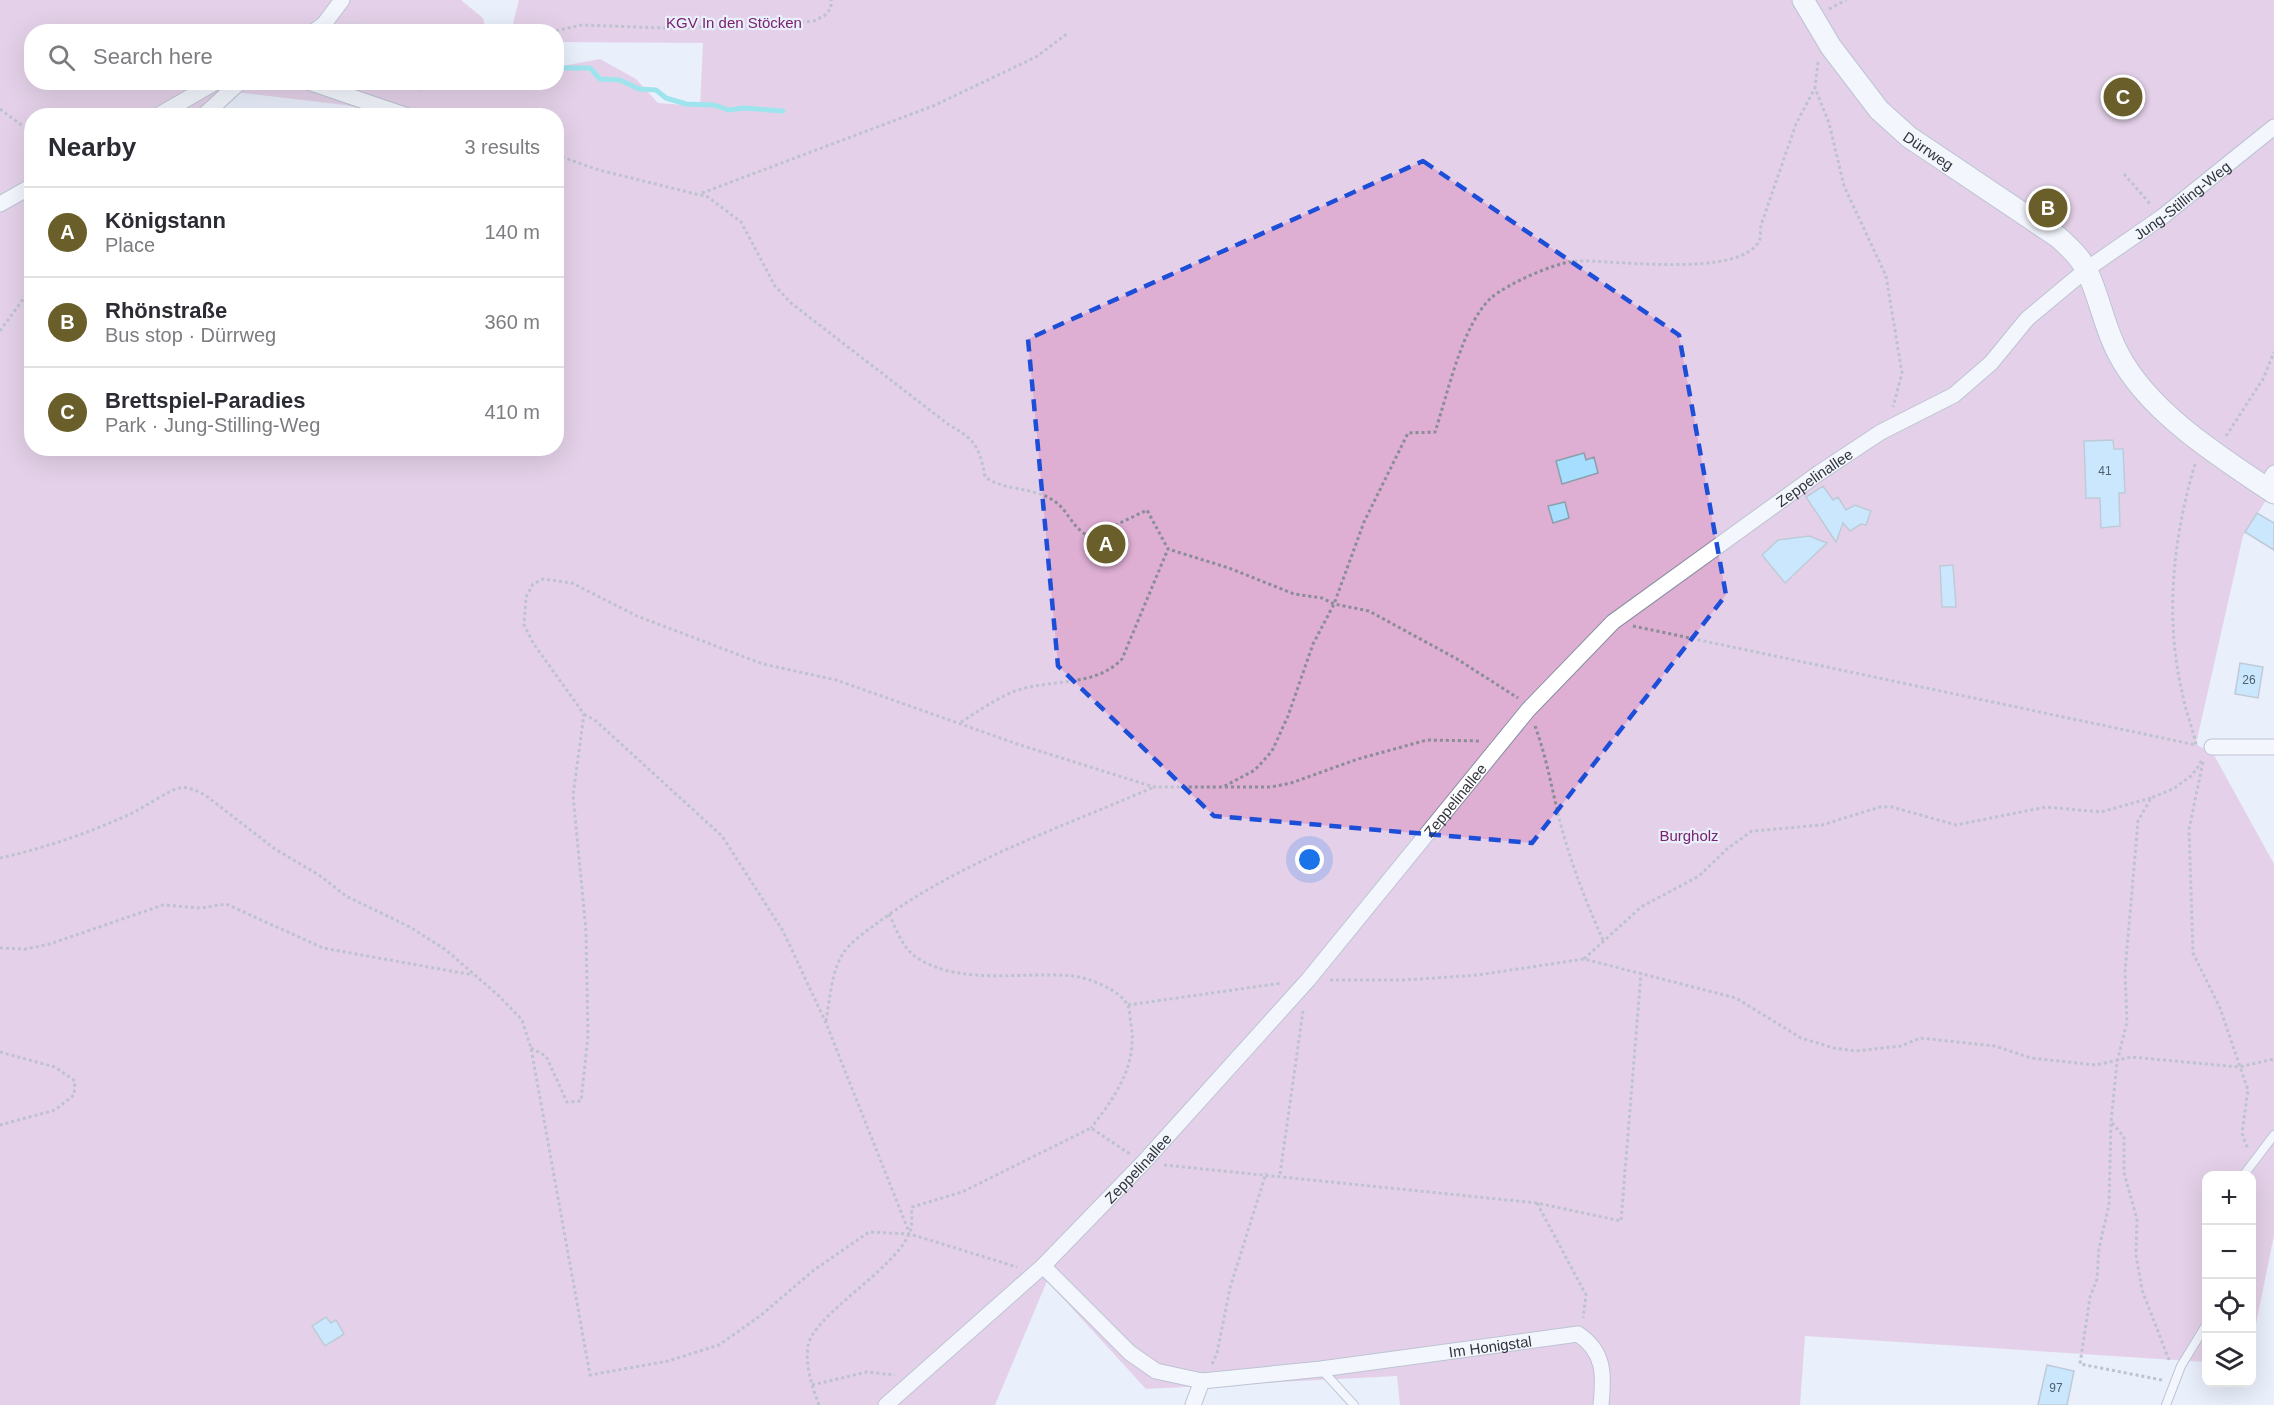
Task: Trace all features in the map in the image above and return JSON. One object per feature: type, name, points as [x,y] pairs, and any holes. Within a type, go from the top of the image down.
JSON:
[{"type":"street","points":[[324,24],[342,0]]},
{"type":"street","name":"Dürrweg","points":[[1803,0],[1831,47],[1879,110],[1909,137],[2058,237],[2087,270]]},
{"type":"street","points":[[171,108],[202,90]]},
{"type":"street","points":[[212,108],[231,90]]},
{"type":"street","points":[[332,90],[384,108]]},
{"type":"street","name":"Jung-Stilling-Weg","points":[[2087,270],[2162,217],[2274,127]]},
{"type":"street","points":[[0,204],[24,190]]},
{"type":"street","points":[[2087,270],[2103,321],[2119,355],[2140,386],[2177,424],[2209,447],[2271,484]]},
{"type":"street","name":"Zeppelinallee","points":[[886,1405],[1043,1266],[1143,1163],[1308,980],[1528,710],[1613,622],[1819,472],[1881,432],[1954,395],[1990,363],[2027,319],[2087,270]]},
{"type":"street","points":[[2212,747],[2274,747]]},
{"type":"street","name":"Im Honigstal","points":[[1043,1266],[1131,1353],[1156,1371],[1202,1381],[1321,1369],[1578,1335]]},
{"type":"street","points":[[1578,1335],[1597,1350],[1601,1363],[1601,1405]]},
{"type":"street","points":[[1193,1405],[1202,1381]]},
{"type":"lane","points":[[2246,1171],[2274,1135]]},
{"type":"lane","points":[[2166,1405],[2174,1379],[2202,1332]]},
{"type":"lane","points":[[1321,1369],[1354,1405]]},
{"type":"path","points":[[564,29],[582,25],[664,28],[760,26],[814,21],[824,16],[831,8],[831,0]]},
{"type":"path","points":[[700,193],[933,106],[1036,57],[1068,33]]},
{"type":"path","points":[[1223,787],[1255,770],[1272,751],[1288,716],[1313,644],[1334,604],[1364,522],[1408,434],[1435,432],[1472,321],[1492,297],[1531,276],[1572,262],[1682,265],[1719,260],[1751,249],[1760,239],[1761,225],[1796,124],[1815,88],[1818,62],[1831,47]]},
{"type":"path","points":[[1815,88],[1829,123],[1844,186],[1886,276],[1902,373],[1889,419],[1881,432]]},
{"type":"path","points":[[0,109],[24,127]]},
{"type":"path","points":[[564,157],[646,183],[700,193],[741,222],[775,286],[791,303],[949,425],[968,435],[981,453],[986,477],[994,483],[1052,499],[1081,534],[1091,537],[1148,510],[1168,549],[1229,568],[1294,594],[1322,598],[1334,604],[1369,611],[1490,679],[1521,700],[1528,710],[1546,756],[1563,832],[1588,906],[1604,942]]},
{"type":"path","points":[[2124,174],[2162,217]]},
{"type":"path","points":[[0,331],[24,298]]},
{"type":"path","points":[[1584,959],[1641,907],[1699,876],[1728,848],[1752,831],[1822,825],[1880,807],[1892,807],[1956,825],[2046,807],[2101,812],[2151,798],[2173,789],[2191,776],[2201,763],[2182,696],[2173,620],[2175,559],[2182,505],[2209,447],[2263,379],[2274,352]]},
{"type":"path","points":[[961,722],[1018,690],[1084,679],[1111,670],[1122,658],[1168,549]]},
{"type":"path","points":[[910,1234],[826,1023],[783,931],[722,836],[596,721],[584,714],[533,643],[524,625],[526,597],[533,584],[543,579],[572,583],[637,616],[763,664],[836,680],[961,722],[1017,744],[1154,787],[1271,787],[1291,783],[1358,759],[1427,740],[1502,742]]},
{"type":"path","points":[[1613,622],[2196,745],[2204,759],[2189,829],[2193,953],[2220,1008],[2248,1090],[2242,1133],[2252,1161]]},
{"type":"path","points":[[531,1048],[546,1056],[567,1102],[581,1101],[588,1036],[586,932],[573,795],[584,714]]},
{"type":"path","points":[[826,1023],[835,971],[843,953],[890,914],[927,888],[993,856],[1154,787]]},
{"type":"path","points":[[0,858],[74,837],[130,814],[178,788],[192,789],[205,795],[275,849],[319,875],[346,896],[410,927],[446,950],[522,1020],[531,1048],[590,1375],[668,1361],[719,1345],[760,1316],[814,1270],[870,1232],[910,1234],[1022,1268],[1043,1266]]},
{"type":"path","points":[[2111,1122],[2124,1137],[2124,1173],[2138,1219],[2136,1254],[2142,1290],[2174,1379],[2080,1364],[2090,1296],[2097,1279],[2099,1248],[2109,1205],[2111,1122],[2117,1062],[2127,1022],[2125,972],[2131,915],[2132,864],[2138,821],[2151,798]]},
{"type":"path","points":[[0,948],[26,949],[50,944],[164,905],[201,908],[226,904],[323,948],[474,975]]},
{"type":"path","points":[[819,1405],[807,1363],[808,1345],[813,1330],[875,1276],[910,1234],[912,1207],[962,1192],[1091,1128],[1122,1082],[1132,1055],[1132,1030],[1128,1005],[1109,988],[1075,976],[987,975],[952,971],[919,960],[905,947],[890,914]]},
{"type":"path","points":[[1128,1005],[1308,980],[1405,980],[1478,975],[1584,959],[1736,998],[1801,1038],[1834,1048],[1856,1051],[1901,1046],[1920,1038],[1995,1046],[2031,1058],[2096,1065],[2131,1057],[2239,1067],[2274,1059]]},
{"type":"path","points":[[1091,1128],[1143,1163],[1266,1173],[1537,1203],[1621,1221],[1641,973]]},
{"type":"path","points":[[1280,1175],[1308,980]]},
{"type":"path","points":[[0,1052],[56,1067],[75,1081],[74,1095],[55,1110],[0,1125]]},
{"type":"path","points":[[1202,1381],[1217,1353],[1230,1288],[1266,1173]]},
{"type":"path","points":[[1537,1203],[1586,1295],[1585,1313],[1578,1335]]},
{"type":"path","points":[[812,1385],[867,1372],[888,1372],[902,1377],[909,1385]]},
{"type":"highlighted area","points":[[1423,161],[1679,335],[1726,595],[1532,843],[1214,816],[1058,666],[1028,339]]},
{"type":"green space","name":"Burgholz","points":[[0,0],[461,0],[483,18],[484,24],[24,24],[24,90],[564,90],[564,66],[600,59],[636,79],[658,103],[700,106],[703,43],[564,42],[564,24],[513,24],[519,0],[2274,0],[2274,488],[2243,536],[2196,744],[2214,755],[2274,864],[2274,1235],[2256,1324],[2256,1171],[2202,1171],[2202,1362],[1805,1336],[1800,1405],[1400,1405],[1397,1376],[1146,1389],[1047,1281],[995,1405],[0,1405]]},
{"type":"building","points":[[2113,440],[2114,449],[2123,449],[2125,493],[2119,493],[2120,526],[2101,528],[2100,498],[2086,498],[2084,441]]},
{"type":"building","points":[[1584,453],[1586,460],[1594,457],[1598,473],[1562,484],[1556,461]]},
{"type":"building","points":[[1823,486],[1833,500],[1838,497],[1846,510],[1855,505],[1871,511],[1866,525],[1861,524],[1850,531],[1843,523],[1836,542],[1806,497]]},
{"type":"building","points":[[1565,502],[1569,518],[1553,523],[1548,506]]},
{"type":"building","points":[[2257,513],[2274,523],[2274,550],[2245,532]]},
{"type":"building","points":[[1809,536],[1827,543],[1785,583],[1762,555],[1778,540]]},
{"type":"building","points":[[1953,565],[1956,607],[1942,607],[1940,566]]},
{"type":"building","points":[[2240,663],[2263,667],[2258,698],[2235,694]]},
{"type":"building","points":[[326,1317],[331,1323],[336,1320],[344,1334],[325,1346],[312,1326]]},
{"type":"building","points":[[2047,1365],[2074,1371],[2067,1405],[2038,1405]]},
{"type":"waterway","points":[[564,68],[590,68],[600,79],[620,80],[639,89],[656,90],[666,98],[686,104],[714,105],[729,110],[744,108],[783,111]]},
{"type":"place","name":"Brettspiel-Paradies","points":[[2123,97]]},
{"type":"place","name":"Rhönstraße","points":[[2048,208]]},
{"type":"place","name":"Königstann","points":[[1106,544]]},
{"type":"park label","name":"KGV In den Stöcken","points":[[734,22]]}]
